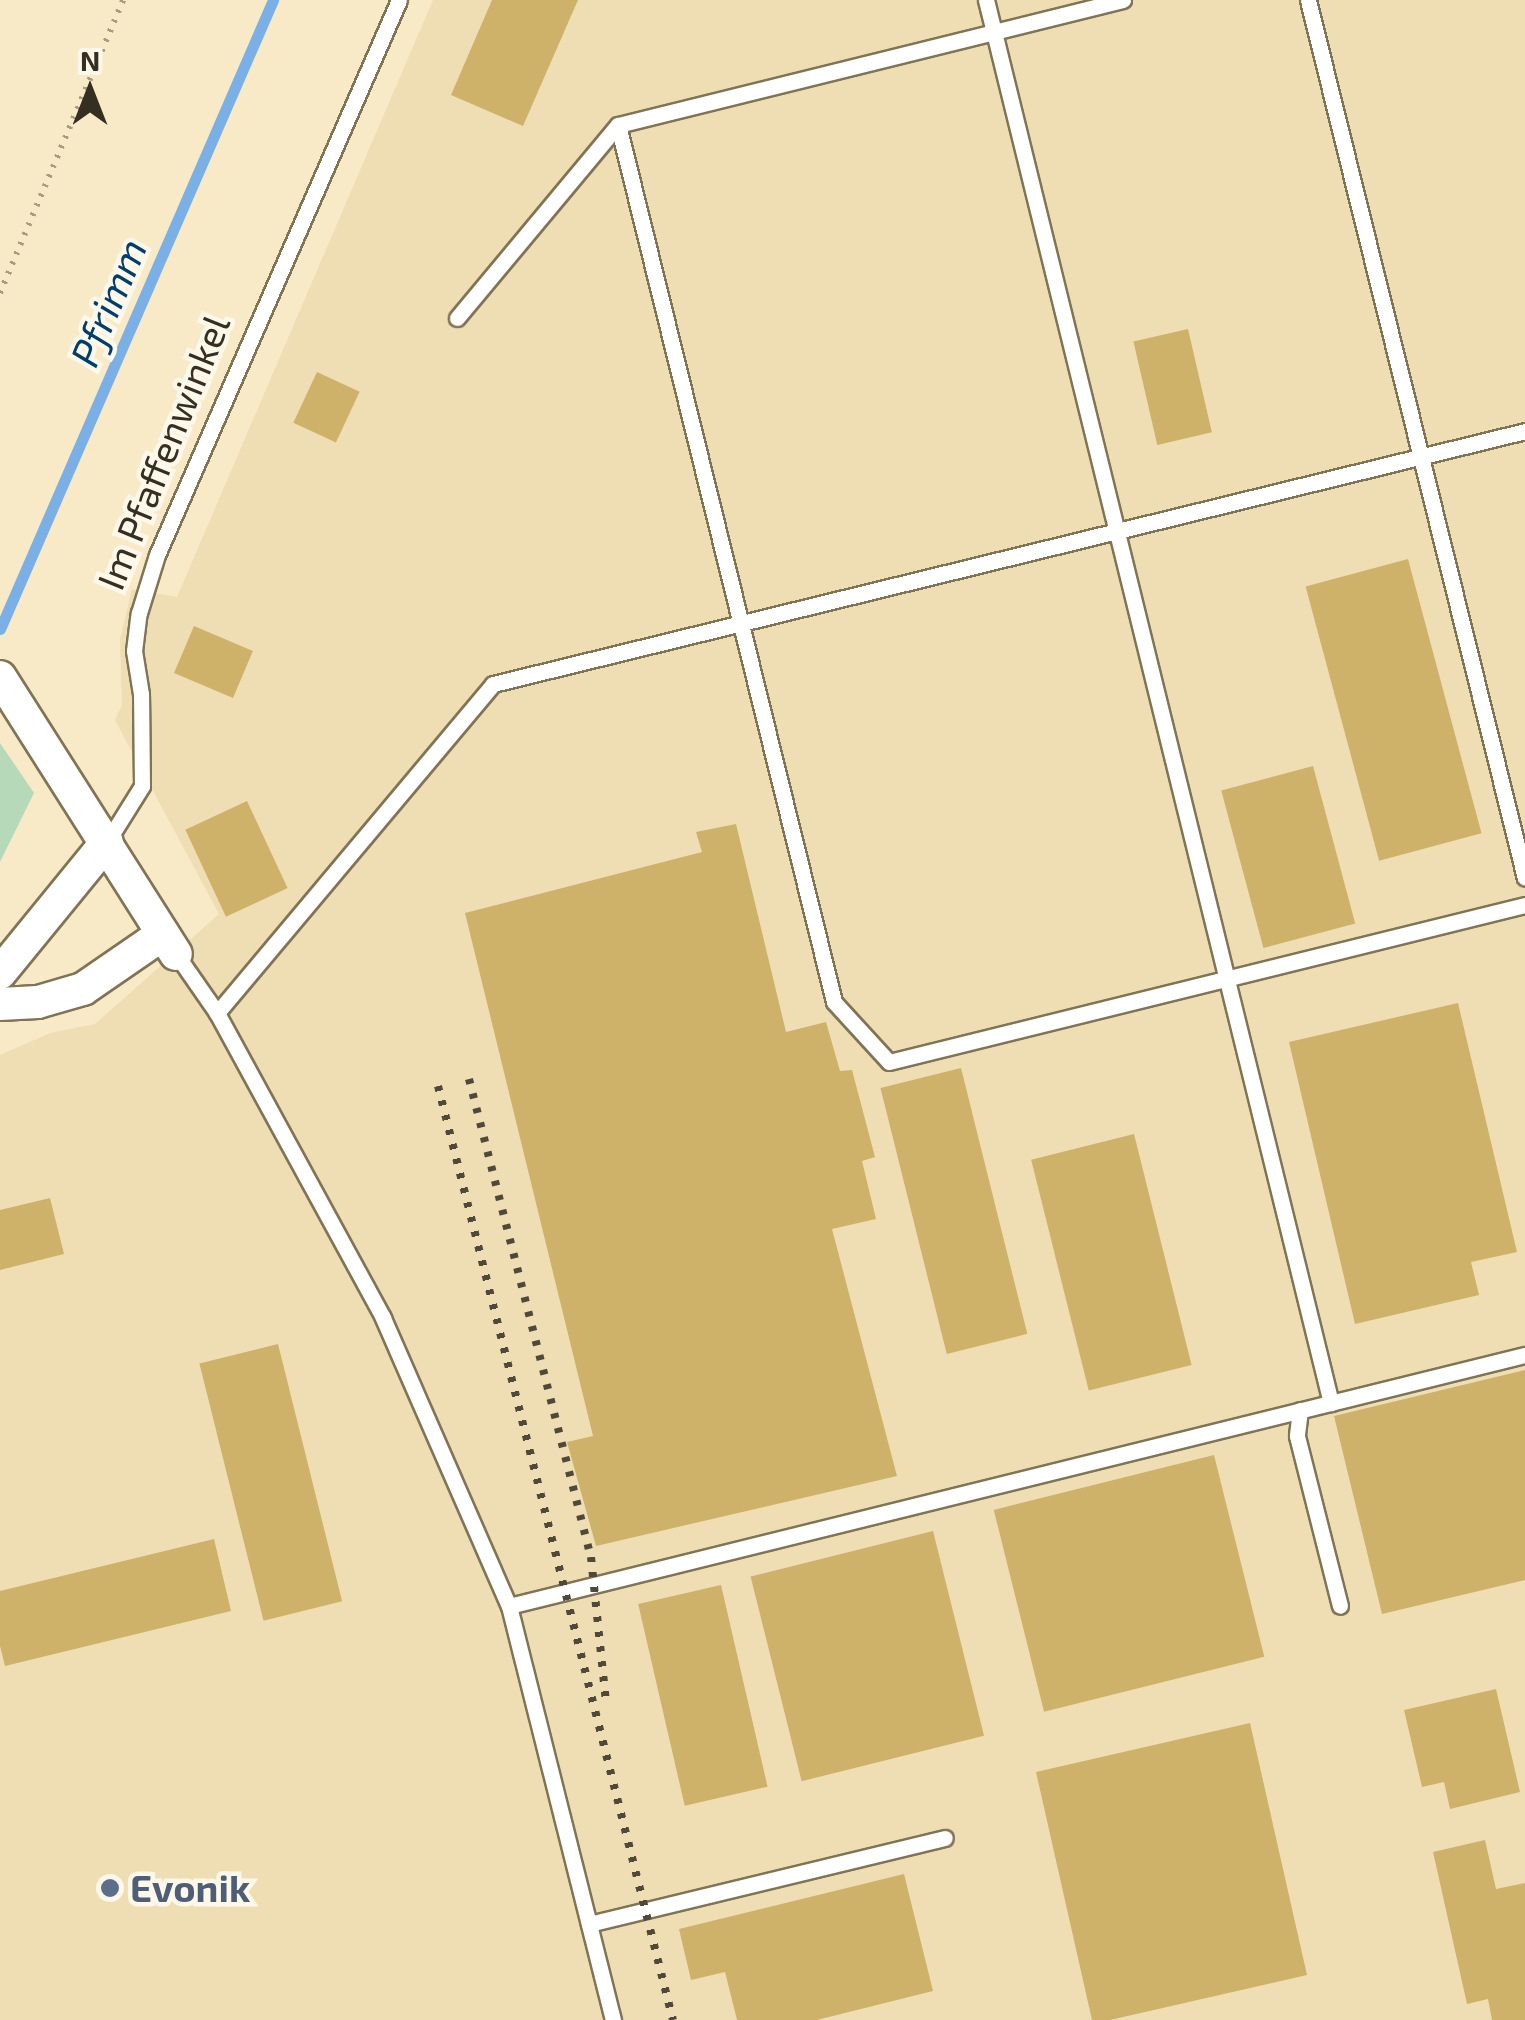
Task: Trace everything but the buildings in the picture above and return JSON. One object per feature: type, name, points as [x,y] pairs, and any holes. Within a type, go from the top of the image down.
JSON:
[{"type":"street","points":[[0,677],[170,944],[83,988],[38,1002],[0,1004]]},
{"type":"street","name":"Im Pfaffenwinkel","points":[[0,973],[107,842]]},
{"type":"lane","name":"Im Pfaffenwinkel","points":[[107,842],[142,786],[141,694],[134,651],[138,613],[157,555],[399,0]]},
{"type":"lane","points":[[986,0],[1331,1403]]},
{"type":"lane","points":[[457,318],[618,125],[1124,0]]},
{"type":"lane","points":[[1308,0],[1525,878]]},
{"type":"lane","points":[[618,125],[834,1002],[889,1062],[1525,905]]},
{"type":"lane","points":[[217,1013],[493,684],[1525,431]]},
{"type":"lane","points":[[170,944],[217,1013],[383,1318],[508,1606],[613,2020]]},
{"type":"lane","points":[[508,1606],[1525,1355]]},
{"type":"lane","points":[[1300,1410],[1296,1436],[1340,1606]]},
{"type":"lane","points":[[589,1924],[945,1838]]},
{"type":"path","points":[[0,292],[122,0]]},
{"type":"shaded area","points":[[433,0],[1525,0],[1525,2020],[0,2020],[0,1055],[50,1033],[95,1024],[219,914],[115,720],[122,705],[120,639],[132,589],[177,597]]},
{"type":"green space","points":[[0,743],[34,793],[0,862]]},
{"type":"waterway","name":"Pfrimm","points":[[0,629],[273,0]]},
{"type":"railway","points":[[469,1079],[591,1557],[606,1703]]},
{"type":"railway","points":[[438,1086],[673,2020]]},
{"type":"place","name":"Evonik","points":[[110,1888]]}]
